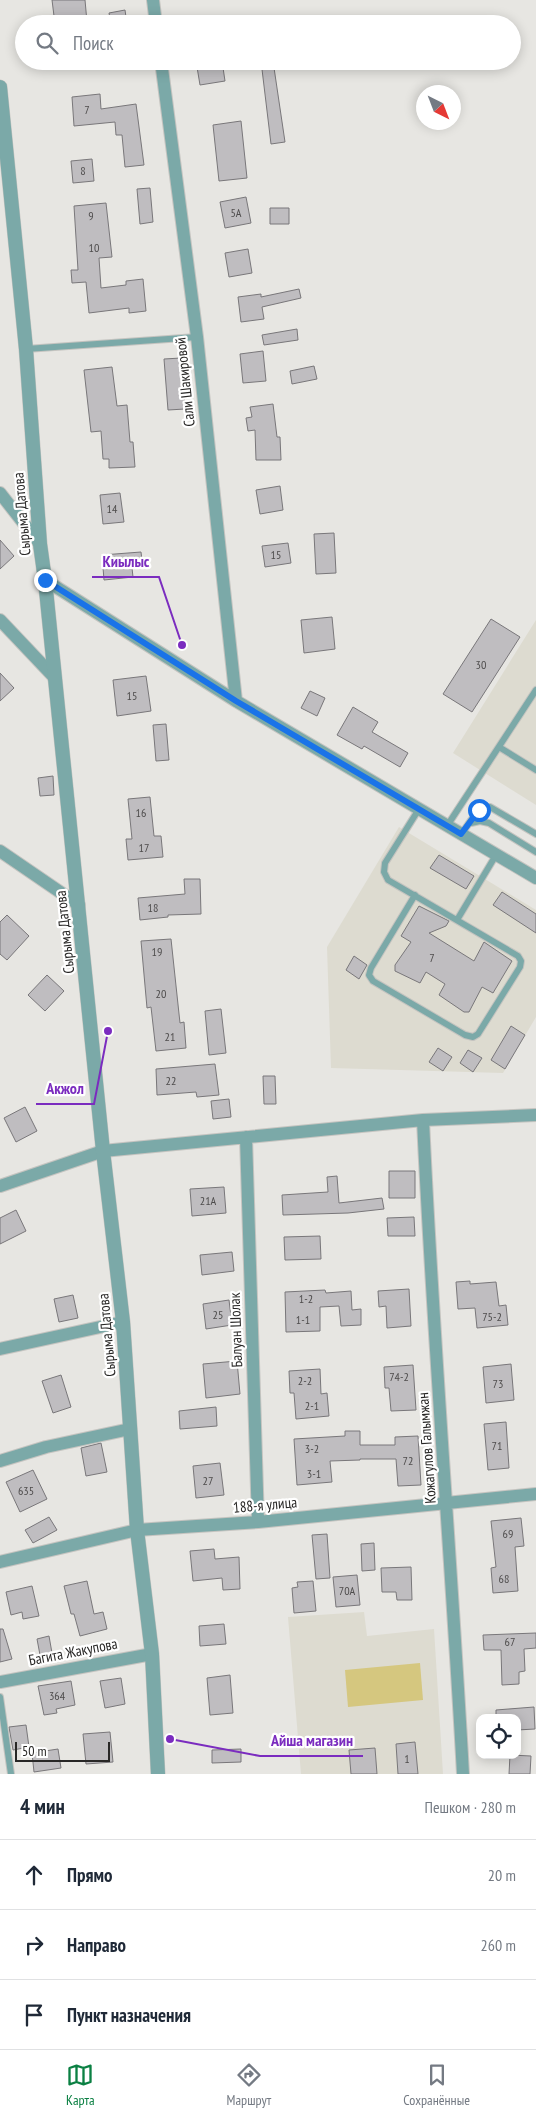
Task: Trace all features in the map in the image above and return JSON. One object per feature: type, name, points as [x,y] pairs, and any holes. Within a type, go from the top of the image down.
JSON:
[{"type":"street","points":[[153,0],[155,15]]},
{"type":"street","name":"Сали Шакировой","points":[[162,70],[197,337],[236,701]]},
{"type":"street","name":"Сырыма Датова","points":[[0,87],[26,349],[40,544],[79,905],[103,1151],[123,1322],[137,1530],[152,1654],[158,1774]]},
{"type":"street","points":[[0,494],[40,544]]},
{"type":"street","points":[[45,580],[236,701],[536,878]]},
{"type":"street","points":[[0,620],[54,677]]},
{"type":"street","points":[[0,851],[79,905]]},
{"type":"street","points":[[1,1183],[103,1151],[423,1120],[536,1115]]},
{"type":"street","name":"Кожагулов Галымжан","points":[[423,1120],[431,1293],[448,1504],[464,1774]]},
{"type":"street","name":"Балуан Шолак","points":[[246,1137],[258,1522]]},
{"type":"street","points":[[0,1349],[123,1322]]},
{"type":"street","points":[[0,1461],[46,1447],[130,1429]]},
{"type":"street","name":"188-я улица","points":[[0,1562],[137,1530],[258,1522],[536,1494]]},
{"type":"street","name":"Багита Жакупова","points":[[0,1682],[152,1654]]},
{"type":"lane","points":[[26,349],[197,337]]},
{"type":"lane","points":[[447,826],[536,690]]},
{"type":"lane","points":[[499,747],[536,770]]},
{"type":"lane","points":[[461,834],[479,810],[490,807],[536,834]]},
{"type":"lane","points":[[415,895],[371,968],[369,975],[373,981],[465,1036],[473,1037],[478,1034],[520,967],[521,960],[518,956],[415,895],[388,880],[384,872],[385,863],[418,809]]},
{"type":"lane","points":[[471,823],[480,820],[489,822],[536,852]]},
{"type":"lane","points":[[457,920],[496,855]]},
{"type":"lane","points":[[0,1698],[11,1774]]},
{"type":"shaded area","points":[[536,620],[536,805],[453,753]]},
{"type":"shaded area","points":[[399,827],[536,910],[536,1017],[503,1073],[331,1068],[327,947]]},
{"type":"shaded area","points":[[364,1612],[367,1636],[434,1629],[443,1774],[301,1774],[288,1617]]},
{"type":"shaded area","points":[[420,1663],[423,1700],[348,1707],[345,1670]]},
{"type":"building","points":[[52,0],[85,0],[86,15],[54,15]]},
{"type":"building","points":[[125,10],[126,15],[109,15],[109,13]]},
{"type":"building","points":[[198,70],[223,70],[225,81],[200,85]]},
{"type":"building","points":[[262,70],[274,70],[285,142],[271,144]]},
{"type":"building","points":[[100,94],[101,109],[136,104],[144,165],[125,167],[122,135],[116,135],[115,122],[74,126],[72,97]]},
{"type":"building","points":[[241,121],[247,178],[219,181],[213,125]]},
{"type":"building","points":[[92,159],[94,181],[73,183],[71,161]]},
{"type":"building","points":[[150,188],[153,222],[140,224],[137,189]]},
{"type":"building","points":[[246,197],[251,223],[225,228],[220,202]]},
{"type":"building","points":[[106,203],[112,257],[99,258],[101,288],[126,285],[126,281],[143,279],[146,311],[129,313],[129,308],[89,313],[86,282],[72,283],[71,270],[78,270],[74,206]]},
{"type":"building","points":[[270,208],[289,208],[289,224],[270,224]]},
{"type":"building","points":[[248,249],[252,273],[229,277],[225,253]]},
{"type":"building","points":[[299,289],[301,298],[262,307],[264,319],[241,322],[238,297],[261,294],[261,297]]},
{"type":"building","points":[[297,329],[298,340],[264,345],[262,335]]},
{"type":"building","points":[[263,351],[266,381],[243,383],[240,354]]},
{"type":"building","points":[[181,358],[185,409],[168,410],[164,359]]},
{"type":"building","points":[[314,366],[317,379],[292,384],[290,371]]},
{"type":"building","points":[[112,367],[117,406],[127,405],[130,442],[133,442],[135,467],[109,468],[109,459],[103,459],[101,431],[91,432],[84,370]]},
{"type":"building","points":[[273,404],[277,437],[280,437],[281,460],[256,460],[255,430],[248,431],[246,418],[252,417],[250,407]]},
{"type":"building","points":[[280,486],[283,510],[260,514],[256,490]]},
{"type":"building","points":[[120,493],[124,522],[103,524],[100,495]]},
{"type":"building","points":[[334,533],[336,573],[316,574],[314,534]]},
{"type":"building","points":[[0,540],[14,556],[0,569]]},
{"type":"building","points":[[288,543],[291,563],[265,567],[262,546]]},
{"type":"building","points":[[141,552],[143,568],[132,568],[133,577],[104,580],[102,555]]},
{"type":"building","points":[[332,617],[335,649],[304,653],[301,620]]},
{"type":"building","points":[[491,619],[520,637],[472,712],[443,694]]},
{"type":"building","points":[[0,673],[14,688],[0,701]]},
{"type":"building","points":[[146,676],[151,711],[117,716],[113,680]]},
{"type":"building","points":[[310,691],[325,698],[317,716],[301,708]]},
{"type":"building","points":[[353,707],[378,722],[372,732],[408,753],[400,767],[364,746],[362,749],[337,735]]},
{"type":"building","points":[[166,724],[169,760],[156,761],[153,725]]},
{"type":"building","points":[[53,776],[54,795],[40,796],[38,778]]},
{"type":"building","points":[[150,797],[154,836],[161,836],[163,857],[128,860],[126,839],[132,839],[128,799]]},
{"type":"building","points":[[439,855],[474,876],[466,889],[430,868]]},
{"type":"building","points":[[184,879],[200,879],[201,914],[168,915],[168,917],[140,920],[138,898],[185,894]]},
{"type":"building","points":[[502,892],[536,914],[536,933],[493,905]]},
{"type":"building","points":[[419,906],[449,921],[446,926],[429,933],[474,961],[484,942],[512,961],[493,993],[482,987],[469,1012],[464,1012],[439,995],[445,984],[426,972],[420,983],[395,971],[395,965],[411,942],[401,936]]},
{"type":"building","points":[[7,915],[29,936],[7,960],[0,954],[0,922]]},
{"type":"building","points":[[171,939],[180,1023],[184,1022],[186,1048],[156,1051],[151,1007],[147,1008],[141,941]]},
{"type":"building","points":[[354,956],[367,965],[359,979],[346,970]]},
{"type":"building","points":[[47,975],[64,991],[45,1011],[28,995]]},
{"type":"building","points":[[221,1009],[226,1053],[209,1055],[205,1011]]},
{"type":"building","points":[[511,1026],[525,1035],[505,1069],[491,1060]]},
{"type":"building","points":[[438,1048],[452,1057],[443,1071],[429,1062]]},
{"type":"building","points":[[468,1050],[482,1058],[473,1072],[460,1063]]},
{"type":"building","points":[[215,1064],[219,1095],[197,1097],[196,1092],[157,1095],[156,1069]]},
{"type":"building","points":[[263,1076],[275,1076],[276,1104],[264,1104]]},
{"type":"building","points":[[229,1099],[231,1117],[213,1119],[211,1101]]},
{"type":"building","points":[[25,1107],[37,1131],[16,1142],[4,1118]]},
{"type":"building","points":[[389,1171],[415,1171],[415,1198],[389,1198]]},
{"type":"building","points":[[337,1176],[339,1203],[382,1198],[384,1209],[348,1213],[283,1215],[282,1195],[328,1192],[327,1177]]},
{"type":"building","points":[[224,1187],[226,1213],[192,1216],[190,1189]]},
{"type":"building","points":[[16,1210],[26,1231],[0,1244],[0,1218]]},
{"type":"building","points":[[414,1217],[415,1236],[388,1236],[387,1218]]},
{"type":"building","points":[[320,1236],[321,1259],[285,1260],[284,1237]]},
{"type":"building","points":[[232,1252],[234,1271],[202,1275],[200,1255]]},
{"type":"building","points":[[470,1281],[470,1284],[496,1282],[499,1306],[506,1305],[508,1325],[477,1328],[475,1308],[458,1309],[456,1282]]},
{"type":"building","points":[[409,1289],[411,1326],[387,1328],[386,1306],[379,1307],[378,1291]]},
{"type":"building","points":[[325,1290],[326,1293],[351,1291],[352,1310],[361,1309],[361,1325],[341,1326],[339,1306],[320,1307],[320,1331],[286,1332],[285,1292]]},
{"type":"building","points":[[73,1295],[78,1318],[59,1322],[54,1299]]},
{"type":"building","points":[[229,1300],[232,1325],[206,1329],[203,1304]]},
{"type":"building","points":[[237,1361],[240,1394],[206,1398],[203,1364]]},
{"type":"building","points":[[511,1364],[514,1400],[486,1403],[483,1367]]},
{"type":"building","points":[[413,1365],[416,1410],[391,1411],[389,1388],[385,1388],[384,1367]]},
{"type":"building","points":[[320,1369],[321,1394],[327,1393],[329,1416],[296,1419],[294,1393],[290,1393],[289,1371]]},
{"type":"building","points":[[61,1375],[71,1407],[53,1413],[42,1381]]},
{"type":"building","points":[[216,1407],[217,1426],[180,1429],[179,1411]]},
{"type":"building","points":[[506,1422],[509,1468],[488,1470],[484,1424]]},
{"type":"building","points":[[345,1431],[360,1431],[360,1445],[395,1445],[395,1437],[418,1436],[421,1485],[398,1486],[396,1459],[360,1459],[330,1461],[332,1482],[297,1485],[294,1439],[345,1436]]},
{"type":"building","points":[[101,1443],[107,1472],[86,1476],[81,1448]]},
{"type":"building","points":[[220,1463],[224,1495],[196,1498],[193,1466]]},
{"type":"building","points":[[33,1470],[47,1499],[20,1512],[6,1482]]},
{"type":"building","points":[[49,1517],[57,1530],[33,1543],[25,1530]]},
{"type":"building","points":[[521,1518],[524,1546],[515,1547],[518,1591],[493,1593],[491,1568],[496,1567],[491,1521]]},
{"type":"building","points":[[327,1534],[330,1578],[316,1579],[312,1535]]},
{"type":"building","points":[[374,1543],[375,1570],[362,1571],[361,1544]]},
{"type":"building","points":[[214,1549],[215,1559],[239,1557],[240,1589],[223,1590],[222,1578],[193,1581],[190,1551]]},
{"type":"building","points":[[411,1567],[412,1600],[397,1600],[396,1592],[382,1592],[381,1568]]},
{"type":"building","points":[[357,1575],[360,1605],[336,1607],[333,1577]]},
{"type":"building","points":[[87,1581],[94,1614],[103,1612],[107,1629],[80,1636],[74,1614],[71,1614],[64,1586]]},
{"type":"building","points":[[313,1581],[316,1611],[294,1613],[292,1588],[298,1587],[297,1582]]},
{"type":"building","points":[[32,1586],[39,1616],[23,1619],[22,1612],[11,1615],[6,1592]]},
{"type":"building","points":[[224,1624],[226,1644],[200,1646],[199,1626]]},
{"type":"building","points":[[0,1629],[3,1629],[12,1659],[0,1662]]},
{"type":"building","points":[[536,1633],[536,1648],[524,1649],[525,1671],[519,1672],[519,1684],[502,1685],[501,1650],[484,1650],[483,1635]]},
{"type":"building","points":[[49,1636],[52,1653],[40,1655],[37,1639]]},
{"type":"building","points":[[230,1675],[233,1713],[210,1715],[207,1678]]},
{"type":"building","points":[[121,1678],[125,1704],[105,1708],[100,1681]]},
{"type":"building","points":[[71,1681],[75,1705],[56,1709],[57,1713],[44,1715],[38,1686]]},
{"type":"building","points":[[534,1707],[535,1729],[521,1730],[521,1714],[496,1714],[496,1710]]},
{"type":"building","points":[[26,1725],[29,1747],[13,1750],[9,1727]]},
{"type":"building","points":[[110,1732],[113,1762],[86,1764],[83,1734]]},
{"type":"building","points":[[415,1742],[418,1774],[398,1774],[396,1744]]},
{"type":"building","points":[[375,1748],[377,1774],[351,1774],[349,1750]]},
{"type":"building","points":[[58,1749],[61,1768],[34,1772],[32,1753]]},
{"type":"building","points":[[241,1749],[241,1762],[212,1763],[212,1750]]},
{"type":"building","points":[[521,1756],[531,1756],[530,1774],[509,1774],[510,1759],[521,1759]]},
{"type":"place","name":"Киылыс","points":[[182,645]]},
{"type":"place","name":"Акжол","points":[[108,1031]]},
{"type":"place","name":"Айша магазин","points":[[170,1739]]},
{"type":"route","points":[[45,580],[236,701],[461,834],[479,810]]}]
